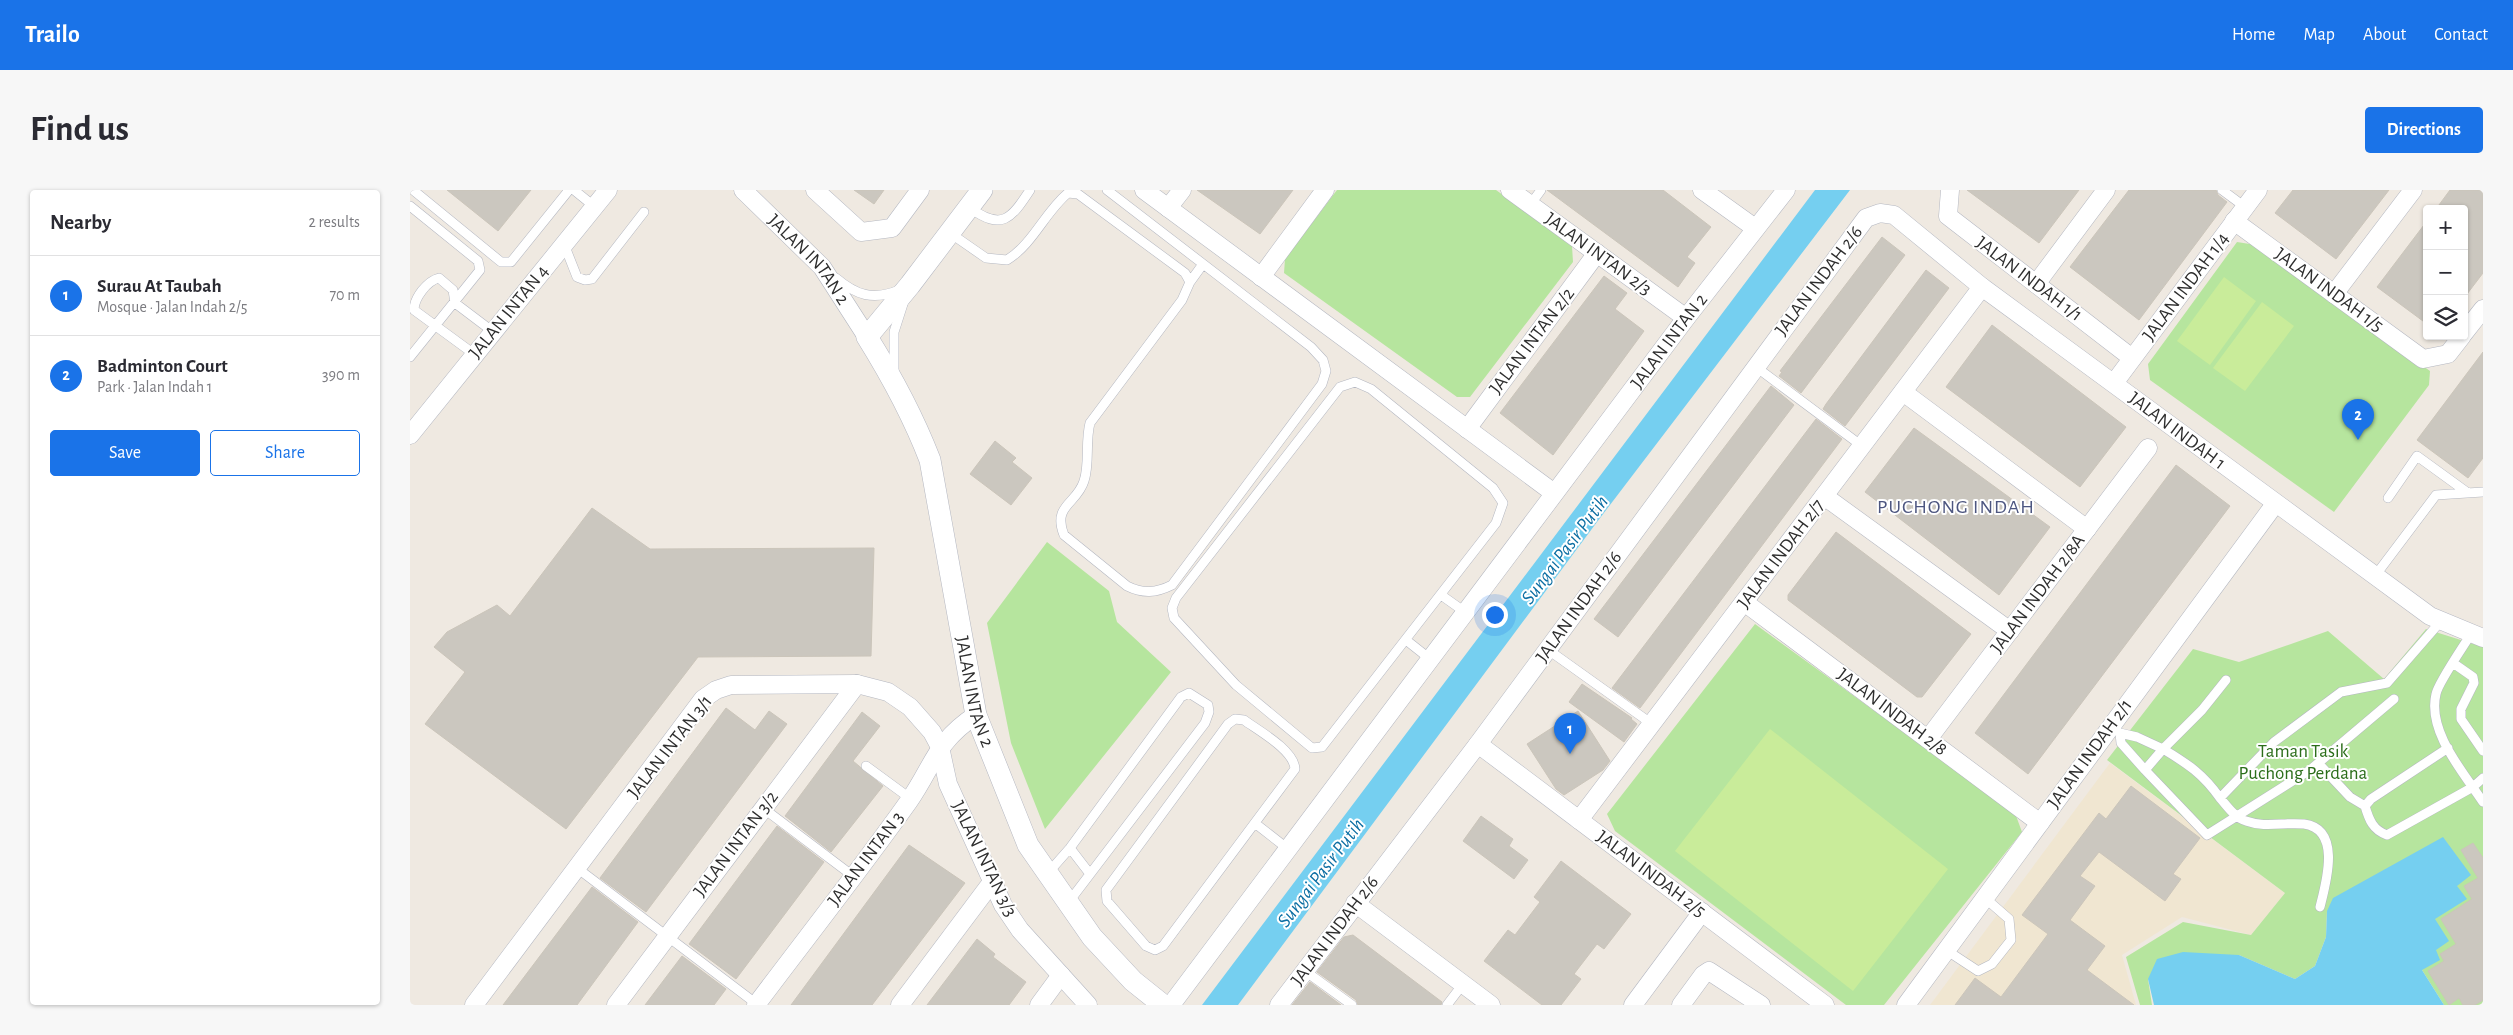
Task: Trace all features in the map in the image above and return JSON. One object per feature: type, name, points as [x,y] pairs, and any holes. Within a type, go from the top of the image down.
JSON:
[{"type":"street","name":"JALAN INTAN 4","points":[[410,435],[492,331],[608,190]]},
{"type":"street","name":"JALAN INTAN 2","points":[[744,190],[822,267],[895,383],[915,423],[930,460],[976,715],[1028,845],[1092,938],[1133,980],[1163,1005]]},
{"type":"street","points":[[815,190],[861,232],[892,228],[920,190]]},
{"type":"street","points":[[867,337],[910,286],[982,190]]},
{"type":"street","points":[[1144,190],[1554,493]]},
{"type":"street","points":[[1168,208],[1182,190]]},
{"type":"street","points":[[1261,277],[1325,190]]},
{"type":"street","name":"JALAN INTAN 2/3","points":[[1510,190],[1686,318]]},
{"type":"street","points":[[1702,190],[1755,228]]},
{"type":"street","name":"JALAN INTAN 2","points":[[1171,1005],[1686,318],[1786,190]]},
{"type":"street","name":"JALAN INDAH 1/1","points":[[1950,190],[1948,216],[2132,358]]},
{"type":"street","points":[[2036,284],[2106,190]]},
{"type":"street","name":"JALAN INDAH 1/4","points":[[2114,384],[2258,190]]},
{"type":"street","points":[[2334,294],[2413,190]]},
{"type":"street","name":"JALAN INDAH 1","points":[[1880,213],[1894,215],[1982,287],[2430,616],[2477,636]]},
{"type":"street","name":"JALAN INDAH 2/6","points":[[1279,1005],[1478,744],[1866,218],[1880,213]]},
{"type":"street","name":"JALAN INDAH 1/5","points":[[2234,221],[2423,359],[2448,354],[2459,340]]},
{"type":"street","name":"JALAN INTAN 2/2","points":[[1467,429],[1597,254]]},
{"type":"street","name":"JALAN INDAH 2/7","points":[[1579,820],[1982,287]]},
{"type":"street","points":[[2468,328],[2483,308]]},
{"type":"street","points":[[1903,392],[2087,529]]},
{"type":"street","name":"JALAN INDAH 2/8A","points":[[1928,739],[2148,448]]},
{"type":"street","points":[[1824,496],[2010,631]]},
{"type":"street","name":"JALAN INDAH 2/1","points":[[1906,1005],[2040,823],[2115,730],[2275,504]]},
{"type":"street","name":"JALAN INDAH 2/8","points":[[1744,602],[2040,823]]},
{"type":"street","name":"JALAN INTAN 3/1","points":[[474,1005],[704,699],[716,690],[731,685],[857,684],[888,692],[910,707],[932,732],[940,747]]},
{"type":"street","name":"JALAN INTAN 3/2","points":[[616,1005],[857,684]]},
{"type":"street","name":"JALAN INTAN 3","points":[[757,1005],[911,799],[940,747],[963,724],[976,715]]},
{"type":"street","name":"JALAN INDAH 2/5","points":[[1478,744],[1825,1005]]},
{"type":"street","name":"JALAN INTAN 3/3","points":[[940,747],[948,784],[1003,905],[1020,930],[1088,1005]]},
{"type":"street","points":[[900,1005],[992,882]]},
{"type":"street","points":[[1355,903],[1491,1005]]},
{"type":"street","points":[[1633,1005],[1702,912]]},
{"type":"street","points":[[1681,1005],[1703,975],[1709,971],[1761,1005]]},
{"type":"street","points":[[1039,1005],[1061,975]]},
{"type":"lane","points":[[414,190],[501,262],[511,262],[570,190]]},
{"type":"lane","points":[[574,190],[595,207]]},
{"type":"lane","points":[[969,208],[984,218],[997,221],[1006,220],[1016,212],[1030,190]]},
{"type":"lane","points":[[1107,190],[1311,347],[1323,360],[1326,370],[1322,384],[1295,423],[1172,585],[1161,590],[1139,592],[1127,586],[1064,535],[1060,524],[1061,514],[1083,484],[1086,472],[1086,438],[1090,424],[1171,316],[1188,289],[1190,282],[1203,264]]},
{"type":"lane","points":[[1530,205],[1541,190]]},
{"type":"lane","points":[[2222,190],[2245,207]]},
{"type":"lane","points":[[950,233],[986,258],[996,261],[1007,260],[1020,250],[1059,201],[1068,194],[1078,194],[1177,266],[1185,273],[1190,282]]},
{"type":"lane","points":[[410,206],[478,262],[480,270],[410,357]]},
{"type":"lane","points":[[564,244],[577,276],[585,280],[592,279],[644,212]]},
{"type":"lane","points":[[822,267],[850,290],[871,296],[886,295],[910,286]]},
{"type":"lane","points":[[474,354],[437,325],[414,310],[414,302],[432,280],[439,278],[453,290],[455,303],[492,331]]},
{"type":"lane","points":[[895,383],[892,347],[894,332],[910,286]]},
{"type":"lane","points":[[1756,367],[1862,446]]},
{"type":"lane","points":[[1354,382],[1371,389],[1493,488],[1503,503],[1496,523],[1406,640],[1322,747],[1312,748],[1236,686],[1174,618],[1172,608],[1176,598],[1340,387],[1354,382]]},
{"type":"lane","points":[[2388,498],[2417,456],[2468,493]]},
{"type":"lane","points":[[2375,576],[2436,495],[2483,492]]},
{"type":"lane","points":[[1441,595],[1465,612]]},
{"type":"lane","points":[[2220,798],[2274,742],[2341,692],[2387,683],[2442,621]]},
{"type":"lane","points":[[2477,636],[2453,663],[2436,694],[2435,718],[2448,748],[2483,802]]},
{"type":"lane","points":[[1406,640],[1430,660]]},
{"type":"lane","points":[[1547,649],[1652,724]]},
{"type":"lane","points":[[2453,663],[2472,677],[2474,683],[2461,709],[2461,719],[2483,750]]},
{"type":"lane","points":[[2145,770],[2202,710],[2226,680]]},
{"type":"lane","points":[[1048,873],[1070,848],[1181,698],[1189,693],[1208,705],[1209,712],[1205,723],[1068,903]]},
{"type":"lane","points":[[2115,730],[2121,743],[2207,835],[2319,764],[2394,699]]},
{"type":"lane","points":[[1235,719],[1244,720],[1287,752],[1295,762],[1295,769],[1256,824],[1163,946],[1155,950],[1146,946],[1107,901],[1106,890],[1228,724],[1235,719]]},
{"type":"lane","points":[[2115,730],[2137,737],[2163,749],[2195,768],[2209,782],[2220,798],[2244,821],[2259,824],[2304,824],[2315,827],[2326,840],[2328,856],[2328,878],[2320,907]]},
{"type":"lane","points":[[2365,806],[2371,798],[2448,748]]},
{"type":"lane","points":[[2319,764],[2350,797],[2365,806],[2368,818],[2377,831],[2387,835],[2473,787],[2483,778]]},
{"type":"lane","points":[[866,766],[911,799]]},
{"type":"lane","points":[[763,808],[853,876]]},
{"type":"lane","points":[[1256,824],[1288,849]]},
{"type":"lane","points":[[1070,848],[1090,874]]},
{"type":"lane","points":[[577,868],[757,1005]]},
{"type":"lane","points":[[1946,950],[1978,970],[1992,964],[2011,940],[2010,918],[1985,898]]},
{"type":"lane","points":[[1305,970],[1352,1005]]},
{"type":"lane","points":[[1447,1005],[1463,984]]},
{"type":"shaded area","points":[[2110,763],[2285,893],[2251,935],[2182,917],[2122,955],[2136,1005],[1930,1005]]},
{"type":"green space","points":[[1337,190],[1496,190],[1572,246],[1573,262],[1470,397],[1457,397],[1284,273],[1285,259]]},
{"type":"green space","points":[[2237,242],[2256,245],[2430,371],[2429,385],[2334,512],[2150,380],[2148,364]]},
{"type":"green space","points":[[2224,277],[2256,301],[2210,365],[2177,341]]},
{"type":"green space","points":[[2262,302],[2294,326],[2245,391],[2213,368]]},
{"type":"green space","points":[[1047,542],[1109,591],[1117,622],[1171,672],[1045,829],[1011,743],[987,623]]},
{"type":"green space","points":[[1755,624],[2015,813],[2022,832],[1884,1005],[1846,1005],[1615,831],[1607,814]]},
{"type":"green space","name":"Taman Tasik Puchong Perdana","points":[[2426,629],[2483,647],[2483,1005],[2444,1005],[2422,970],[2327,911],[2326,937],[2315,966],[2295,979],[2239,955],[2148,979],[2152,1005],[2140,1005],[2126,957],[2183,922],[2251,935],[2285,893],[2107,760],[2193,649],[2239,662],[2328,631],[2384,679]]},
{"type":"green space","points":[[1770,729],[1948,869],[1853,991],[1675,851]]},
{"type":"water","name":"Sungai Pasir Putih","points":[[1815,190],[1850,190],[1597,522],[1238,1005],[1202,1005]]},
{"type":"water","points":[[2443,837],[2471,875],[2457,886],[2467,899],[2435,919],[2449,941],[2436,950],[2440,960],[2422,970],[2444,1005],[2154,1005],[2148,979],[2157,959],[2183,952],[2239,955],[2295,979],[2315,966],[2326,937],[2327,911],[2333,898]]},
{"type":"building","points":[[447,190],[531,190],[498,231]]},
{"type":"building","points":[[854,190],[884,190],[874,204]]},
{"type":"building","points":[[1197,190],[1293,190],[1260,234]]},
{"type":"building","points":[[1547,190],[1663,190],[1711,227],[1687,257],[1695,263],[1678,287]]},
{"type":"building","points":[[1967,190],[2079,190],[2039,243]]},
{"type":"building","points":[[2129,190],[2216,190],[2218,195],[2227,202],[2139,320],[2070,267]]},
{"type":"building","points":[[2293,190],[2389,190],[2336,259],[2275,213]]},
{"type":"building","points":[[2450,190],[2483,190],[2483,273],[2468,293],[2468,205],[2439,205]]},
{"type":"building","points":[[2423,226],[2423,321],[2377,287]]},
{"type":"building","points":[[1882,237],[1905,255],[1801,393],[1779,376],[1782,372],[1780,371]]},
{"type":"building","points":[[1926,270],[1949,288],[1845,426],[1823,409]]},
{"type":"building","points":[[1604,276],[1627,293],[1615,309],[1644,331],[1553,455],[1500,413]]},
{"type":"building","points":[[1992,325],[2126,427],[2080,487],[1946,387]]},
{"type":"building","points":[[2483,352],[2483,458],[2468,478],[2417,440]]},
{"type":"building","points":[[1771,386],[1794,405],[1618,637],[1594,619]]},
{"type":"building","points":[[1816,419],[1842,439],[1640,708],[1612,688]]},
{"type":"building","points":[[1914,428],[2050,527],[1999,595],[1865,492]]},
{"type":"building","points":[[995,441],[1016,458],[1012,462],[1032,478],[1011,505],[970,474]]},
{"type":"building","points":[[2176,465],[2230,506],[2028,774],[1975,733]]},
{"type":"building","points":[[592,508],[650,549],[874,548],[871,656],[698,657],[566,829],[425,724],[465,672],[434,647],[447,632],[497,605],[510,616]]},
{"type":"building","points":[[1836,532],[1971,634],[1922,697],[1917,697],[1788,600],[1788,595]]},
{"type":"building","points":[[1582,684],[1632,718],[1637,724],[1624,742],[1569,702]]},
{"type":"building","points":[[726,708],[755,730],[769,711],[787,724],[646,912],[600,878]]},
{"type":"building","points":[[1578,711],[1610,761],[1603,770],[1564,795],[1556,789],[1527,744]]},
{"type":"building","points":[[862,712],[880,726],[853,761],[883,786],[831,852],[785,816]]},
{"type":"building","points":[[2131,786],[2200,838],[2173,874],[2181,879],[2165,901],[2099,852],[2080,876],[2095,886],[2070,920],[2105,946],[2087,970],[2134,1005],[1955,1005],[1975,978],[2001,997],[2048,934],[2022,915],[2099,813],[2106,819]]},
{"type":"building","points":[[1481,816],[1513,839],[1509,846],[1528,860],[1514,879],[1463,841]]},
{"type":"building","points":[[777,826],[824,862],[736,979],[689,944]]},
{"type":"building","points":[[2473,843],[2483,858],[2483,1000],[2475,1005],[2463,1005],[2459,998],[2449,1005],[2428,971],[2444,961],[2440,954],[2456,944],[2441,919],[2472,899],[2464,886],[2478,878],[2461,850]]},
{"type":"building","points":[[909,845],[965,883],[872,1005],[791,1005]]},
{"type":"building","points":[[1561,861],[1631,914],[1604,949],[1597,944],[1574,974],[1581,979],[1561,1005],[1542,1005],[1484,961],[1508,930],[1515,935],[1540,902],[1534,897]]},
{"type":"building","points":[[592,887],[638,922],[577,1005],[503,1005]]},
{"type":"building","points":[[1353,935],[1442,1002],[1441,1005],[1358,1005],[1356,1000],[1317,972],[1344,937]]},
{"type":"building","points":[[977,939],[995,954],[993,957],[1026,982],[1009,1005],[927,1005]]},
{"type":"building","points":[[682,956],[726,989],[714,1005],[645,1005]]},
{"type":"building","points":[[1310,982],[1341,1005],[1292,1005]]},
{"type":"place","name":"Badminton Court","points":[[2358,440]]},
{"type":"place","name":"Surau At Taubah","points":[[1570,754]]},
{"type":"district","name":"PUCHONG INDAH","points":[[1956,507]]}]
